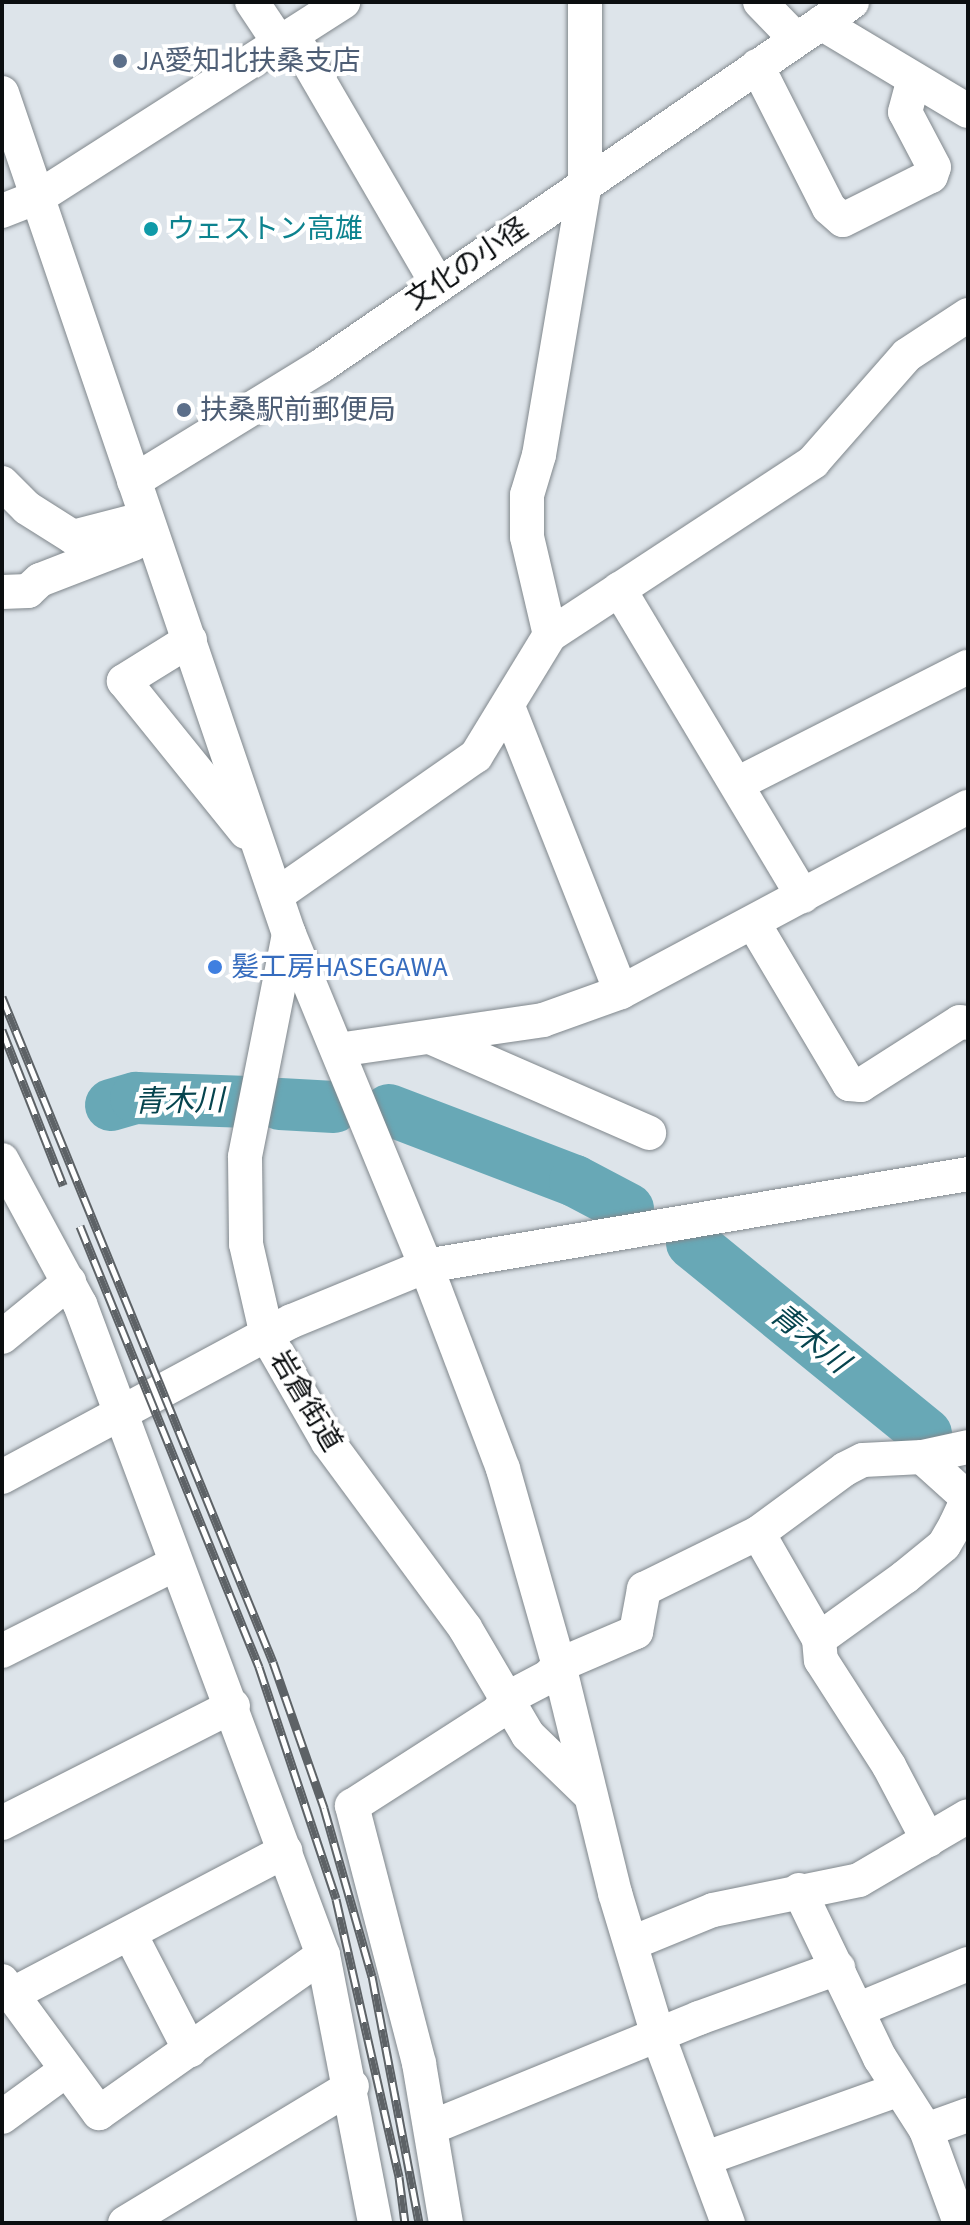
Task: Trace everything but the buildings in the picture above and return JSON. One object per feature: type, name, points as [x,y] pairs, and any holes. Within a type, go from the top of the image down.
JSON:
[{"type":"street","points":[[252,2],[286,40],[437,283]]},
{"type":"street","points":[[2,211],[40,196],[343,2]]},
{"type":"street","points":[[550,635],[527,537],[527,495],[539,455],[585,184],[585,2]]},
{"type":"street","points":[[760,2],[808,31],[914,79],[968,111]]},
{"type":"street","name":"文化の小径","points":[[134,481],[321,366],[437,283],[852,2]]},
{"type":"street","points":[[757,66],[829,208],[843,220],[931,176],[934,167],[905,112],[914,79]]},
{"type":"street","points":[[2,93],[40,196],[149,527],[260,851],[278,894],[289,934],[426,1266],[503,1469],[559,1665],[587,1792],[658,2035],[728,2223]]},
{"type":"street","points":[[278,894],[476,756],[509,709],[550,635],[813,462],[907,355],[968,315]]},
{"type":"street","points":[[2,483],[27,508],[73,537],[149,527]]},
{"type":"street","points":[[27,508],[50,548],[40,580]]},
{"type":"street","points":[[2,592],[19,594],[40,580],[149,527]]},
{"type":"street","points":[[619,589],[739,783],[803,896]]},
{"type":"street","points":[[190,640],[124,681],[260,851]]},
{"type":"street","points":[[739,783],[968,667]]},
{"type":"street","points":[[509,709],[621,992]]},
{"type":"street","points":[[338,1050],[543,1020],[621,992],[754,924],[968,807]]},
{"type":"street","points":[[754,924],[849,1084],[861,1085],[960,1022],[968,1023]]},
{"type":"street","name":"岩倉街道","points":[[289,934],[245,1157],[246,1244],[267,1336],[328,1442],[465,1628],[528,1735],[587,1792]]},
{"type":"street","points":[[432,1038],[649,1133]]},
{"type":"street","points":[[2,1160],[69,1282],[173,1565],[233,1706],[323,1955],[352,2086],[375,2223]]},
{"type":"street","points":[[2,1477],[119,1417],[292,1321],[426,1266],[968,1174]]},
{"type":"street","points":[[2,1337],[69,1282]]},
{"type":"street","points":[[446,2223],[432,2127],[352,1806],[497,1713],[508,1698],[559,1665],[636,1632],[644,1589],[758,1533],[863,1460],[922,1457],[968,1447]]},
{"type":"street","points":[[819,1639],[944,1545],[956,1524],[965,1505],[963,1494],[922,1457]]},
{"type":"street","points":[[758,1533],[819,1639],[821,1660],[889,1766],[928,1840]]},
{"type":"street","points":[[2,1651],[173,1565]]},
{"type":"street","points":[[2,1823],[233,1706]]},
{"type":"street","points":[[632,1943],[713,1910],[859,1880],[968,1816]]},
{"type":"street","points":[[285,1851],[130,1934],[7,1988],[65,2071],[99,2113],[323,1955]]},
{"type":"street","points":[[799,1890],[897,2090],[926,2130],[960,2223]]},
{"type":"street","points":[[130,1934],[190,2050]]},
{"type":"street","points":[[857,2010],[968,1964]]},
{"type":"street","points":[[432,2127],[658,2035],[838,1968]]},
{"type":"street","points":[[2,2117],[65,2071]]},
{"type":"street","points":[[125,2223],[352,2086]]},
{"type":"street","points":[[706,2158],[897,2090]]},
{"type":"street","points":[[926,2130],[968,2115]]},
{"type":"waterway","name":"青木川","points":[[111,1105],[136,1098],[248,1102]]},
{"type":"waterway","name":"青木川","points":[[280,1104],[334,1107]]},
{"type":"waterway","name":"青木川","points":[[389,1110],[575,1181],[628,1209]]},
{"type":"waterway","name":"青木川","points":[[692,1243],[926,1434]]},
{"type":"railway","points":[[2,997],[273,1662],[324,1808],[372,1976],[419,2223]]},
{"type":"railway","points":[[2,1030],[63,1185]]},
{"type":"railway","points":[[80,1226],[259,1667],[336,1899],[399,2177],[405,2223]]},
{"type":"place","name":"JA愛知北扶桑支店","points":[[120,61]]},
{"type":"place","name":"ウェストン高雄","points":[[151,229]]},
{"type":"place","name":"扶桑駅前郵便局","points":[[184,410]]},
{"type":"place","name":"髪工房HASEGAWA","points":[[215,967]]}]
